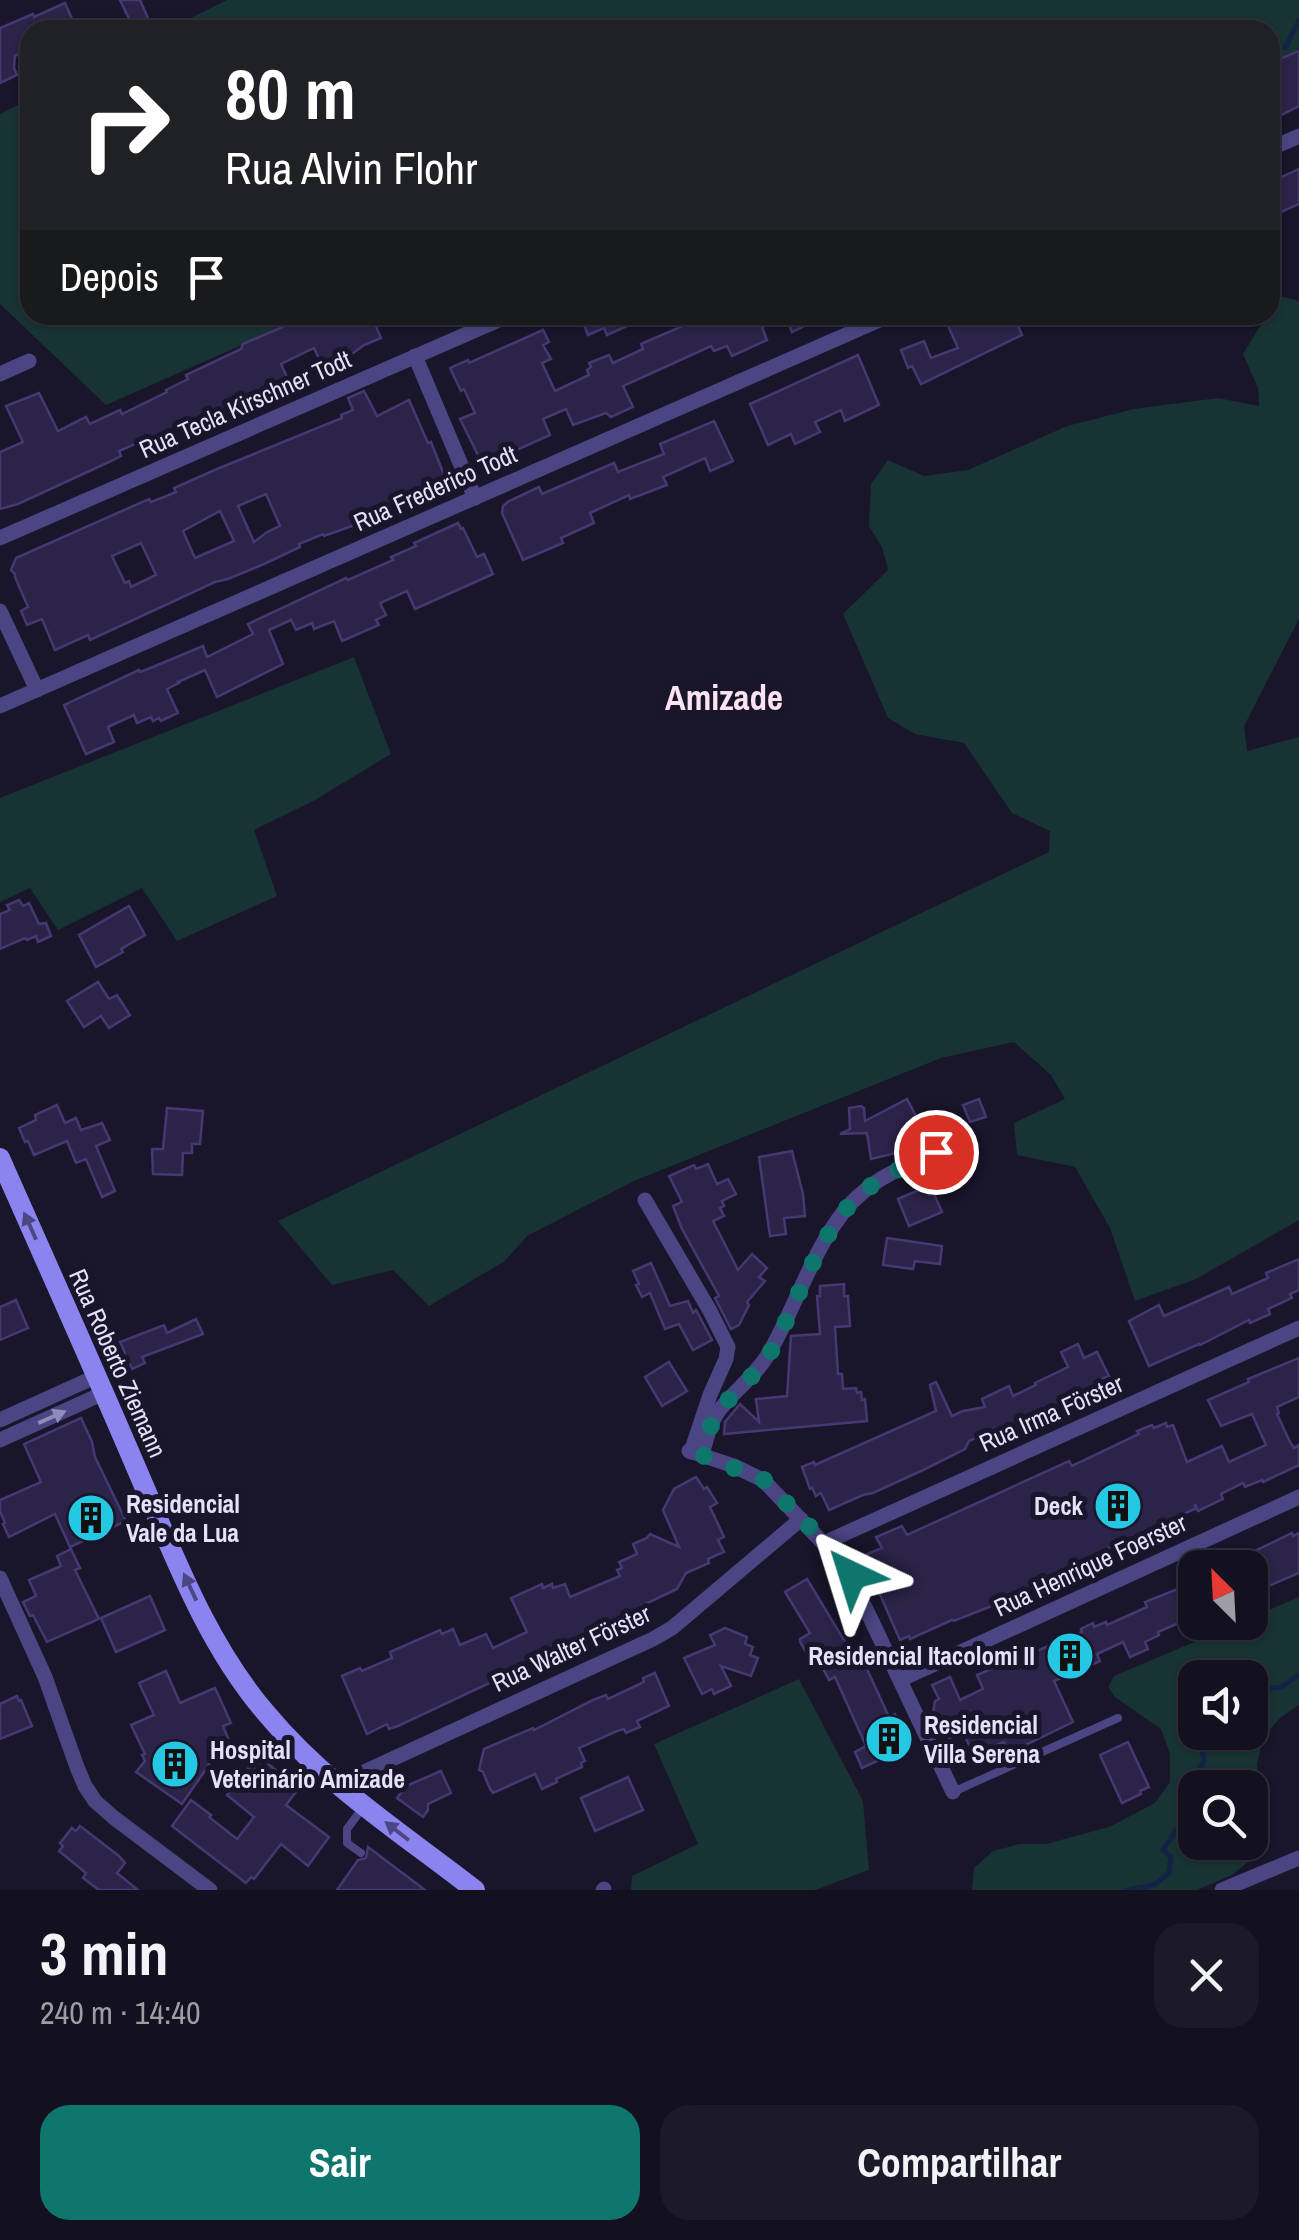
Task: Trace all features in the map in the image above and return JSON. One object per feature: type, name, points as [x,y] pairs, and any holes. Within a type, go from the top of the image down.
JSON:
[{"type":"main road","name":"Rua Roberto Ziemann","points":[[0,1158],[202,1615],[226,1658],[265,1713],[306,1755],[461,1886]]},
{"type":"street","name":"Rua Tecla Kirschner Todt","points":[[0,538],[487,325]]},
{"type":"street","name":"Rua Frederico Todt","points":[[0,706],[868,325]]},
{"type":"street","points":[[416,356],[475,498]]},
{"type":"street","points":[[0,374],[30,361]]},
{"type":"street","points":[[0,611],[37,690]]},
{"type":"street","points":[[694,1452],[718,1412],[768,1356],[818,1255],[847,1209],[883,1177],[936,1152]]},
{"type":"street","points":[[645,1200],[728,1347],[694,1452]]},
{"type":"street","name":"Rua Irma Förster","points":[[824,1543],[1299,1328]]},
{"type":"street","points":[[0,1420],[100,1385]]},
{"type":"street","points":[[0,1440],[100,1385]]},
{"type":"street","points":[[694,1452],[764,1480],[852,1575],[953,1792]]},
{"type":"street","name":"Rua Henrique Foerster","points":[[902,1679],[1299,1498]]},
{"type":"street","name":"Rua Walter Förster","points":[[338,1784],[653,1639],[672,1628],[801,1519]]},
{"type":"street","points":[[0,1578],[46,1677],[76,1768],[96,1801],[210,1890]]},
{"type":"street","points":[[1222,1890],[1299,1858]]},
{"type":"lane","points":[[953,1792],[1118,1718]]},
{"type":"lane","points":[[360,1853],[347,1843],[347,1829],[364,1806]]},
{"type":"green space","points":[[227,0],[1299,0],[1299,51],[1280,60],[1280,20],[187,20]]},
{"type":"green space","points":[[20,104],[20,323],[0,304],[0,114]]},
{"type":"green space","points":[[1280,296],[1299,301],[1299,619],[1244,726],[1247,751],[1299,737],[1299,1220],[1196,1279],[1135,1301],[1110,1228],[1075,1167],[1017,1155],[1014,1123],[1065,1099],[1051,1075],[1014,1042],[941,1058],[634,1181],[527,1236],[505,1261],[429,1306],[393,1270],[332,1285],[278,1221],[1049,852],[1050,831],[1012,813],[964,743],[915,734],[888,718],[843,614],[888,570],[882,547],[869,526],[871,484],[888,460],[924,476],[968,470],[1067,426],[1134,409],[1218,398],[1259,406],[1258,388],[1243,354],[1261,325],[1280,325]]},
{"type":"green space","points":[[22,325],[287,325],[106,405]]},
{"type":"green space","points":[[354,657],[391,754],[315,800],[254,830],[277,896],[177,941],[142,888],[58,930],[30,888],[0,902],[0,798]]},
{"type":"green space","points":[[1299,1597],[1299,1705],[1268,1732],[1268,1660],[1178,1660],[1178,1750],[1260,1750],[1258,1770],[1178,1770],[1178,1860],[1251,1860],[1232,1875],[1197,1890],[972,1890],[974,1868],[993,1851],[1020,1844],[1046,1844],[1109,1827],[1155,1803],[1170,1782],[1170,1754],[1161,1729],[1115,1697],[1108,1687],[1114,1676],[1199,1640],[1268,1640],[1268,1610]]},
{"type":"green space","points":[[799,1679],[863,1801],[869,1870],[815,1890],[631,1890],[632,1876],[698,1844],[654,1744]]},
{"type":"building","points":[[120,0],[140,0],[148,18],[130,20]]},
{"type":"building","points":[[65,3],[73,20],[20,20],[20,53],[15,56],[14,68],[17,75],[0,83],[0,28],[33,14],[34,17]]},
{"type":"building","points":[[1299,51],[1299,106],[1280,116],[1280,59]]},
{"type":"building","points":[[1299,169],[1299,204],[1280,213],[1280,178]]},
{"type":"building","points":[[287,325],[375,325],[381,338],[329,362],[321,363],[314,348],[281,364],[289,382],[148,443],[142,441],[119,451],[121,456],[109,462],[0,509],[0,452],[23,442],[6,406],[39,393],[58,431],[86,417],[90,424],[120,410],[122,414],[167,392],[188,379],[186,375],[241,349],[243,344]]},
{"type":"building","points":[[584,325],[627,326],[607,335],[604,328],[588,335]]},
{"type":"building","points":[[685,325],[767,325],[762,327],[767,340],[732,356],[727,346],[714,351],[711,346],[623,386],[633,407],[611,417],[606,413],[573,425],[566,409],[543,419],[550,435],[483,465],[460,419],[475,413],[450,368],[543,330],[549,342],[543,345],[551,359],[542,363],[555,391],[589,375],[589,363],[609,355],[613,363],[643,349],[641,344]]},
{"type":"building","points":[[948,325],[1018,325],[1022,335],[921,384],[912,366],[908,368],[901,350],[924,341],[931,358],[958,348]]},
{"type":"building","points":[[858,355],[879,405],[845,421],[841,410],[815,422],[820,432],[795,444],[791,434],[768,445],[750,404]]},
{"type":"building","points":[[364,391],[377,416],[409,400],[447,482],[355,525],[299,544],[300,547],[264,564],[215,582],[90,640],[88,635],[55,650],[42,619],[27,625],[21,611],[28,607],[11,570],[16,558],[342,418],[341,415],[353,410],[348,398]],"holes":[[[266,494],[280,526],[254,542],[238,506]],[[220,511],[234,541],[195,558],[183,531]],[[141,543],[156,575],[131,587],[129,581],[125,583],[112,556]]]},
{"type":"building","points":[[714,421],[733,461],[710,471],[705,458],[663,477],[667,485],[630,499],[629,495],[590,513],[594,523],[561,538],[563,543],[523,560],[502,513],[509,501],[539,487],[542,494],[614,463],[618,472],[664,454],[660,444]]},
{"type":"building","points":[[458,523],[477,557],[484,554],[493,574],[415,609],[407,591],[380,603],[386,615],[376,620],[379,625],[342,641],[334,621],[314,629],[312,623],[296,630],[291,620],[269,630],[283,664],[217,697],[205,670],[178,682],[167,689],[178,713],[161,721],[151,717],[137,723],[134,715],[108,727],[114,742],[86,754],[64,705],[203,646],[207,657],[253,634],[248,624],[393,560],[391,557],[416,546],[414,543]]},
{"type":"building","points":[[19,900],[23,906],[29,903],[39,924],[46,923],[51,936],[38,942],[36,936],[25,938],[0,949],[0,914],[10,910],[7,905]]},
{"type":"building","points":[[129,906],[145,935],[96,967],[79,935]]},
{"type":"building","points":[[98,982],[109,999],[117,995],[130,1015],[109,1028],[101,1016],[84,1027],[67,1001]]},
{"type":"building","points":[[907,1099],[928,1139],[871,1159],[867,1133],[840,1134],[850,1129],[849,1108],[864,1108],[865,1121]]},
{"type":"building","points":[[979,1099],[986,1117],[970,1122],[963,1105]]},
{"type":"building","points":[[57,1105],[65,1123],[76,1118],[81,1130],[102,1123],[110,1140],[96,1146],[115,1191],[102,1197],[86,1159],[76,1163],[67,1141],[34,1155],[28,1141],[25,1142],[19,1128]]},
{"type":"building","points":[[167,1108],[203,1111],[200,1144],[192,1144],[192,1153],[183,1153],[182,1175],[153,1174],[152,1149],[163,1149]]},
{"type":"building","points":[[792,1151],[805,1216],[784,1218],[786,1234],[770,1236],[759,1157]]},
{"type":"building","points":[[708,1164],[717,1184],[728,1179],[736,1194],[722,1201],[724,1216],[713,1221],[738,1270],[752,1254],[767,1268],[759,1277],[765,1281],[747,1302],[739,1325],[731,1329],[715,1298],[719,1296],[673,1206],[682,1202],[669,1176],[694,1165],[696,1169]]},
{"type":"building","points":[[926,1187],[942,1212],[909,1226],[898,1199]]},
{"type":"building","points":[[887,1238],[942,1246],[940,1264],[915,1261],[913,1269],[883,1265]]},
{"type":"building","points":[[1299,1259],[1299,1290],[1290,1294],[1292,1298],[1268,1309],[1270,1314],[1149,1366],[1129,1321],[1159,1305],[1164,1316],[1229,1287],[1232,1294]]},
{"type":"building","points":[[651,1263],[670,1306],[688,1301],[712,1340],[693,1350],[679,1324],[665,1329],[650,1293],[642,1297],[633,1271]]},
{"type":"building","points":[[844,1284],[850,1326],[835,1327],[838,1374],[842,1374],[843,1389],[856,1388],[857,1393],[861,1392],[867,1421],[724,1434],[725,1422],[740,1404],[759,1422],[756,1399],[787,1396],[791,1336],[820,1334],[820,1286]]},
{"type":"building","points":[[16,1300],[28,1328],[0,1340],[0,1307]]},
{"type":"building","points":[[196,1319],[203,1334],[142,1357],[145,1363],[132,1369],[120,1342],[164,1325],[167,1333]]},
{"type":"building","points":[[1078,1344],[1084,1358],[1097,1352],[1109,1376],[1099,1380],[1101,1386],[1096,1390],[999,1437],[995,1429],[921,1471],[829,1510],[821,1493],[816,1496],[810,1489],[802,1467],[814,1462],[815,1465],[936,1411],[930,1385],[936,1382],[952,1416],[985,1407],[982,1399],[1009,1386],[1013,1396],[1068,1367],[1061,1352]]},
{"type":"building","points":[[1299,1358],[1299,1397],[1277,1407],[1277,1414],[1294,1448],[1299,1445],[1299,1465],[1263,1482],[1245,1487],[1243,1483],[1221,1494],[1223,1499],[1198,1511],[1195,1504],[1195,1509],[1174,1518],[1171,1527],[1160,1523],[1157,1529],[1109,1548],[1106,1557],[1067,1576],[1066,1573],[900,1640],[863,1556],[882,1548],[876,1537],[902,1526],[907,1535],[1069,1461],[1072,1466],[1152,1425],[1173,1425],[1187,1462],[1222,1446],[1229,1462],[1266,1445],[1252,1414],[1221,1426],[1208,1400]]},
{"type":"building","points":[[669,1362],[687,1391],[662,1406],[645,1377]]},
{"type":"building","points":[[81,1418],[126,1521],[70,1547],[55,1514],[9,1537],[0,1500],[41,1482],[24,1444]]},
{"type":"building","points":[[696,1477],[717,1503],[710,1507],[724,1537],[718,1540],[724,1552],[686,1573],[677,1589],[641,1606],[644,1613],[570,1646],[538,1666],[540,1670],[516,1681],[511,1673],[398,1726],[389,1729],[387,1724],[367,1734],[342,1676],[392,1658],[390,1652],[440,1630],[442,1634],[453,1629],[460,1645],[486,1634],[493,1648],[527,1632],[511,1598],[542,1584],[543,1588],[552,1584],[553,1588],[565,1584],[570,1597],[620,1576],[619,1562],[637,1554],[633,1544],[650,1534],[679,1547],[663,1510],[674,1489]]},
{"type":"building","points":[[1299,1533],[1299,1573],[1268,1586],[1268,1550],[1257,1550]]},
{"type":"building","points":[[71,1549],[80,1568],[75,1570],[99,1619],[47,1642],[23,1602],[36,1596],[29,1580],[61,1566],[57,1556]]},
{"type":"building","points":[[807,1579],[856,1660],[862,1658],[889,1717],[895,1714],[910,1746],[862,1768],[855,1752],[866,1746],[835,1677],[829,1680],[819,1661],[816,1663],[807,1654],[800,1642],[810,1633],[785,1592]]},
{"type":"building","points":[[1178,1589],[1178,1623],[1145,1642],[1148,1649],[1130,1657],[1123,1642],[1097,1654],[1100,1661],[1054,1681],[1073,1722],[1009,1753],[1004,1742],[973,1754],[963,1732],[949,1738],[946,1731],[942,1733],[933,1713],[939,1699],[932,1685],[950,1677],[960,1700],[983,1689],[977,1675],[998,1666],[1008,1667],[1093,1623],[1094,1627],[1106,1622],[1107,1625],[1147,1607],[1145,1602]]},
{"type":"building","points":[[150,1596],[165,1630],[116,1652],[101,1618]]},
{"type":"building","points":[[725,1628],[747,1637],[745,1644],[753,1647],[750,1655],[758,1658],[751,1676],[721,1666],[731,1686],[714,1694],[712,1689],[702,1694],[684,1658],[715,1645],[710,1635]]},
{"type":"building","points":[[166,1671],[180,1703],[215,1688],[231,1723],[223,1726],[228,1738],[210,1746],[217,1753],[182,1804],[136,1772],[145,1761],[145,1754],[131,1725],[154,1715],[139,1683]]},
{"type":"building","points":[[655,1673],[669,1706],[637,1721],[640,1727],[626,1733],[624,1729],[617,1731],[579,1748],[585,1761],[582,1767],[542,1789],[535,1774],[493,1793],[490,1789],[479,1770],[484,1749],[534,1730],[593,1700],[606,1695],[608,1699]]},
{"type":"building","points":[[17,1696],[32,1726],[0,1739],[0,1704]]},
{"type":"building","points":[[1128,1742],[1149,1787],[1122,1803],[1100,1755]]},
{"type":"building","points":[[258,1756],[299,1788],[286,1805],[329,1837],[308,1866],[281,1844],[254,1879],[251,1877],[246,1883],[172,1826],[191,1800],[237,1839],[254,1817],[227,1795]]},
{"type":"building","points":[[441,1771],[451,1793],[428,1804],[423,1817],[397,1798],[406,1786]]},
{"type":"building","points":[[628,1777],[643,1810],[595,1831],[581,1798]]},
{"type":"building","points":[[80,1826],[119,1856],[125,1863],[117,1873],[138,1890],[99,1890],[83,1878],[86,1873],[59,1851],[63,1846],[60,1843],[72,1828],[76,1831]]},
{"type":"building","points":[[368,1847],[425,1890],[337,1890],[358,1860],[366,1858]]},
{"type":"waterway","points":[[1285,48],[1299,21]]},
{"type":"waterway","points":[[1268,1689],[1281,1687],[1299,1675]]},
{"type":"waterway","points":[[1199,1770],[1204,1761],[1202,1750]]},
{"type":"waterway","points":[[1127,1890],[1154,1885],[1169,1873],[1171,1857],[1163,1850],[1178,1828]]},
{"type":"place","name":"Deck","points":[[1118,1506]]},
{"type":"place","name":"Residencial Vale da Lua","points":[[91,1518]]},
{"type":"place","name":"Residencial Itacolomi II","points":[[1070,1656]]},
{"type":"place","name":"Residencial Villa Serena","points":[[889,1739]]},
{"type":"place","name":"Hospital Veterinário Amizade","points":[[175,1764]]},
{"type":"district","name":"Amizade","points":[[724,698]]},
{"type":"route","points":[[852,1575],[764,1480],[702,1455],[718,1412],[768,1356],[836,1224],[859,1195],[883,1177],[936,1152]]}]
